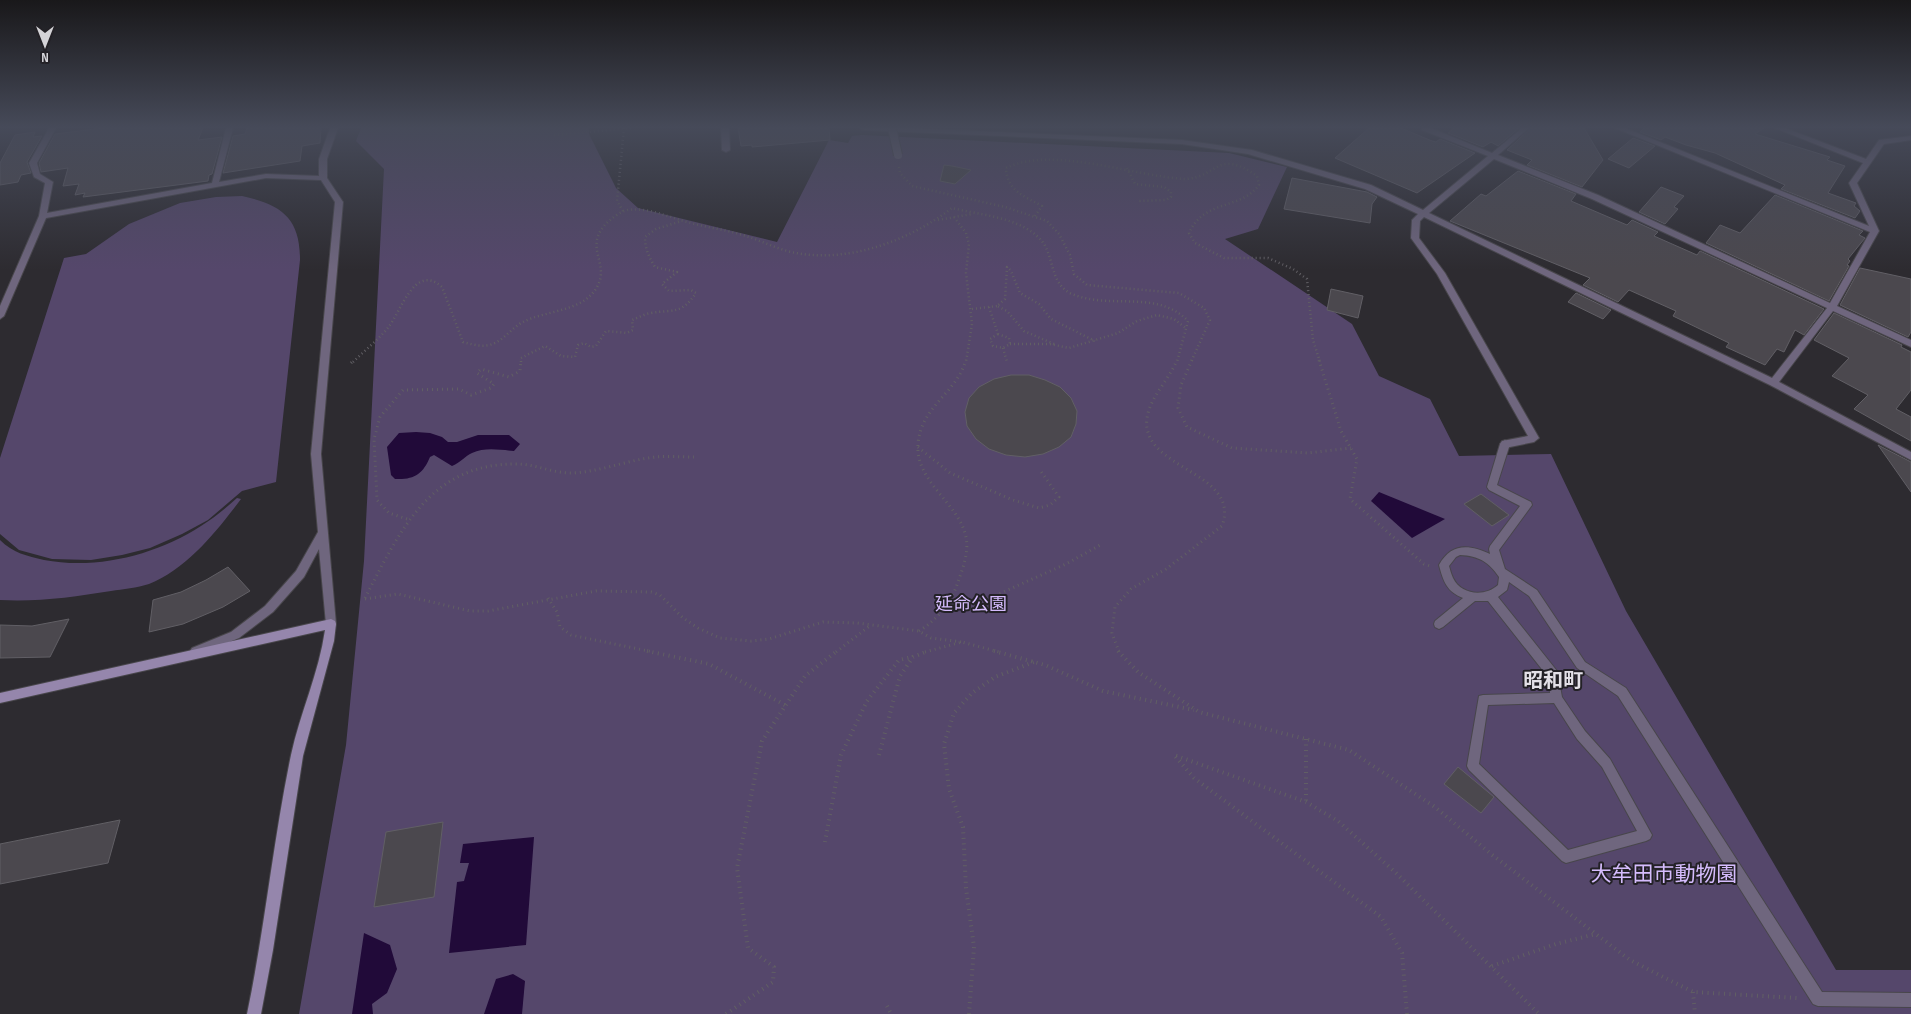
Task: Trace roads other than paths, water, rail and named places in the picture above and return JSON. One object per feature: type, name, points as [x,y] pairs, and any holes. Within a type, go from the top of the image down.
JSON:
[{"type":"street","points":[[0,316],[43,216],[50,182],[39,175]]},
{"type":"street","points":[[215,185],[217,175]]},
{"type":"street","points":[[1328,175],[1368,187],[1773,383],[1911,456]]},
{"type":"street","points":[[1469,175],[1416,220],[1415,238],[1441,273],[1534,438],[1505,444],[1492,487],[1527,505],[1494,549],[1500,570],[1504,580],[1503,588],[1498,594],[1491,597],[1472,597],[1454,587],[1444,572],[1447,558],[1460,551],[1480,553],[1500,570],[1533,593],[1581,665],[1622,692],[1818,999],[1911,1000]]},
{"type":"street","points":[[1541,175],[1595,197],[1911,344]]},
{"type":"street","points":[[1737,175],[1875,231]]},
{"type":"street","points":[[1857,175],[1852,183],[1875,231]]},
{"type":"street","points":[[43,216],[266,176],[323,178],[339,202],[316,454],[331,624],[329,646],[298,754],[272,927],[254,1014]]},
{"type":"street","points":[[1773,383],[1832,307],[1875,231]]},
{"type":"street","points":[[179,658],[235,635],[269,609],[300,574],[323,532]]},
{"type":"street","points":[[1439,624],[1472,597]]},
{"type":"street","points":[[1491,597],[1553,675],[1557,698],[1581,735],[1606,763],[1646,835],[1566,857],[1472,766],[1483,700],[1557,698]]},
{"type":"street","points":[[0,698],[331,624]]},
{"type":"district","name":"昭和町","points":[[1553,681]]},
{"type":"park label","name":"延命公園","points":[[971,604]]},
{"type":"park label","name":"大牟田市動物園","points":[[1664,874]]}]
